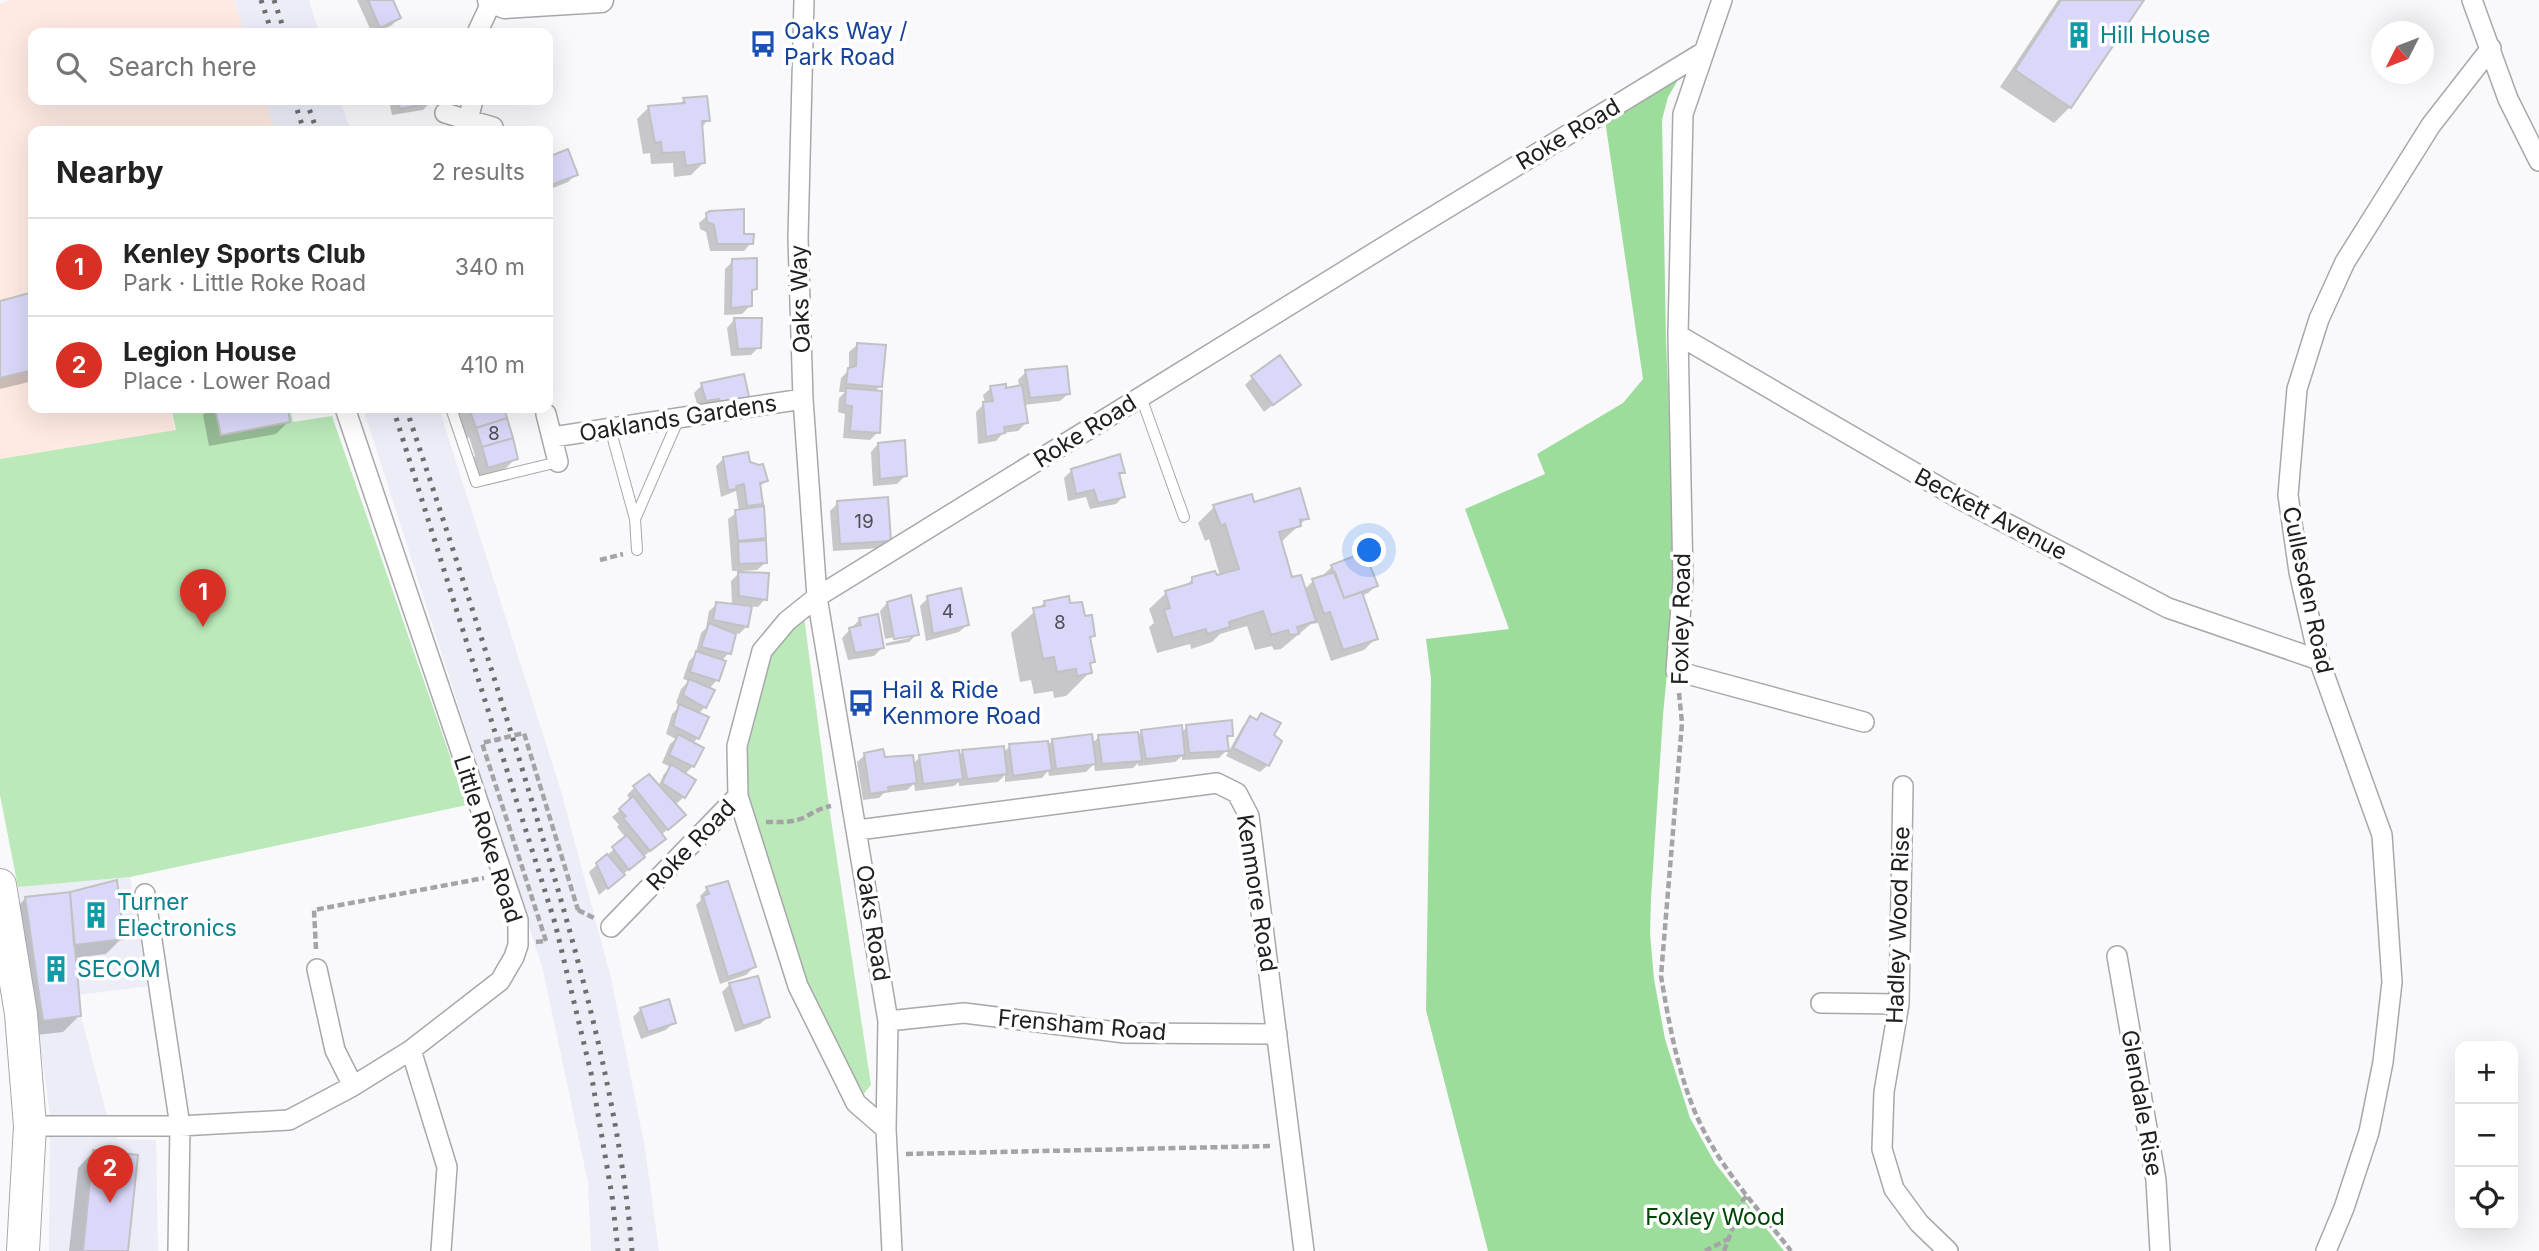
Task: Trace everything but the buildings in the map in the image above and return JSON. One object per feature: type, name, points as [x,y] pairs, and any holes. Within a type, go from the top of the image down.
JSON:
[{"type":"highway","points":[[0,885],[21,1014],[30,1126],[23,1251]]},
{"type":"street","points":[[479,28],[491,0],[505,6],[601,0]]},
{"type":"street","name":"Oaks Way","points":[[804,0],[798,238],[803,399],[817,597]]},
{"type":"street","name":"Foxley Road","points":[[1676,671],[1683,580],[1678,335],[1683,114],[1722,0]]},
{"type":"street","points":[[2472,0],[2508,99],[2539,161]]},
{"type":"street","name":"Cullesden Road","points":[[2326,1251],[2344,1208],[2369,1132],[2383,1062],[2392,982],[2382,835],[2319,660],[2299,572],[2288,495],[2297,389],[2319,319],[2345,262],[2431,125],[2491,48]]},
{"type":"street","name":"Roke Road","points":[[611,927],[738,796],[737,746],[762,651],[787,621],[817,597],[1702,53]]},
{"type":"street","points":[[468,120],[472,105]]},
{"type":"street","points":[[444,113],[490,126]]},
{"type":"street","name":"Beckett Avenue","points":[[1678,335],[1960,499],[2168,608],[2319,660]]},
{"type":"street","name":"Oaklands Gardens","points":[[553,437],[803,399]]},
{"type":"street","name":"Little Roke Road","points":[[30,1126],[180,1126],[289,1120],[353,1086],[411,1050],[500,981],[514,957],[518,945],[518,920],[347,413]]},
{"type":"street","name":"Oaklands Gardens","points":[[546,414],[558,462]]},
{"type":"street","name":"Oaks Road","points":[[817,597],[888,1021],[886,1129],[892,1251]]},
{"type":"street","points":[[1676,671],[1864,722]]},
{"type":"street","name":"Kenmore Road","points":[[858,830],[1217,783],[1237,793],[1250,816],[1304,1251]]},
{"type":"street","name":"Hadley Wood Rise","points":[[1903,786],[1899,1004],[1884,1092],[1882,1149],[1894,1189],[1919,1223],[1948,1251]]},
{"type":"street","points":[[738,796],[798,986],[856,1103],[886,1129]]},
{"type":"street","points":[[145,894],[180,1126],[178,1251]]},
{"type":"street","name":"Glendale Rise","points":[[2117,956],[2156,1180],[2160,1251]]},
{"type":"street","points":[[317,969],[335,1050],[353,1086]]},
{"type":"street","points":[[1821,1003],[1899,1004]]},
{"type":"street","name":"Frensham Road","points":[[888,1021],[964,1013],[1125,1033],[1277,1034]]},
{"type":"street","points":[[411,1050],[447,1167],[441,1251]]},
{"type":"lane","points":[[1141,397],[1184,517]]},
{"type":"lane","points":[[453,413],[476,482],[558,462]]},
{"type":"lane","points":[[635,519],[679,418]]},
{"type":"lane","points":[[610,428],[635,519],[637,550]]},
{"type":"path","points":[[600,560],[637,550]]},
{"type":"path","name":"Foxley Road","points":[[1676,671],[1682,723],[1661,976],[1678,1061],[1695,1112],[1720,1159],[1791,1251]]},
{"type":"path","points":[[546,941],[482,743],[524,733],[578,910]]},
{"type":"path","points":[[786,823],[829,806]]},
{"type":"path","points":[[317,969],[314,910],[467,883]]},
{"type":"path","points":[[887,1155],[1291,1145]]},
{"type":"path","points":[[1724,1251],[1743,1200],[1748,1195]]},
{"type":"path","points":[[1705,1251],[1728,1238]]},
{"type":"shaded area","points":[[10,0],[234,0],[242,28],[28,28],[28,105],[267,105],[273,126],[28,126],[28,413],[171,413],[175,431],[0,459],[0,4]]},
{"type":"shaded area","points":[[234,0],[309,0],[317,28],[242,28]]},
{"type":"shaded area","points":[[267,105],[342,105],[349,126],[273,126]]},
{"type":"shaded area","points":[[365,413],[441,413],[562,794],[611,978],[645,1148],[659,1251],[591,1251],[588,1183],[543,970]]},
{"type":"shaded area","points":[[130,877],[148,986],[79,995],[81,1016],[105,1108],[117,1139],[156,1140],[158,1251],[49,1251],[50,1114],[18,887]]},
{"type":"green space","name":"Foxley Wood","points":[[1685,68],[1668,97],[1662,120],[1666,340],[1676,579],[1663,715],[1650,933],[1654,979],[1665,1039],[1690,1118],[1715,1163],[1784,1251],[1488,1251],[1426,1010],[1431,679],[1426,639],[1509,629],[1465,509],[1545,474],[1537,454],[1623,403],[1643,379],[1605,120]]},
{"type":"green space","points":[[172,413],[291,413],[293,422],[332,416],[467,805],[130,877],[18,887],[0,795],[0,459],[176,430]]},
{"type":"green space","points":[[803,609],[829,806],[871,1085],[856,1103],[798,986],[738,796],[762,651]]},
{"type":"railway","points":[[261,0],[270,28]]},
{"type":"railway","points":[[274,0],[283,28]]},
{"type":"railway","points":[[296,105],[302,126]]},
{"type":"railway","points":[[308,105],[315,126]]},
{"type":"railway","points":[[395,413],[555,923],[591,1073],[612,1196],[618,1251]]},
{"type":"railway","points":[[408,413],[507,718],[583,981],[618,1142],[632,1251]]},
{"type":"place","name":"Hill House","points":[[2079,35]]},
{"type":"place","name":"Oaks Way / Park Road","points":[[763,44]]},
{"type":"place","name":"Kenley Sports Club","points":[[203,627]]},
{"type":"place","name":"Hail & Ride Kenmore Road","points":[[861,703]]},
{"type":"place","name":"Turner Electronics","points":[[96,915]]},
{"type":"place","name":"SECOM","points":[[56,969]]},
{"type":"place","name":"Legion House","points":[[110,1203]]}]
